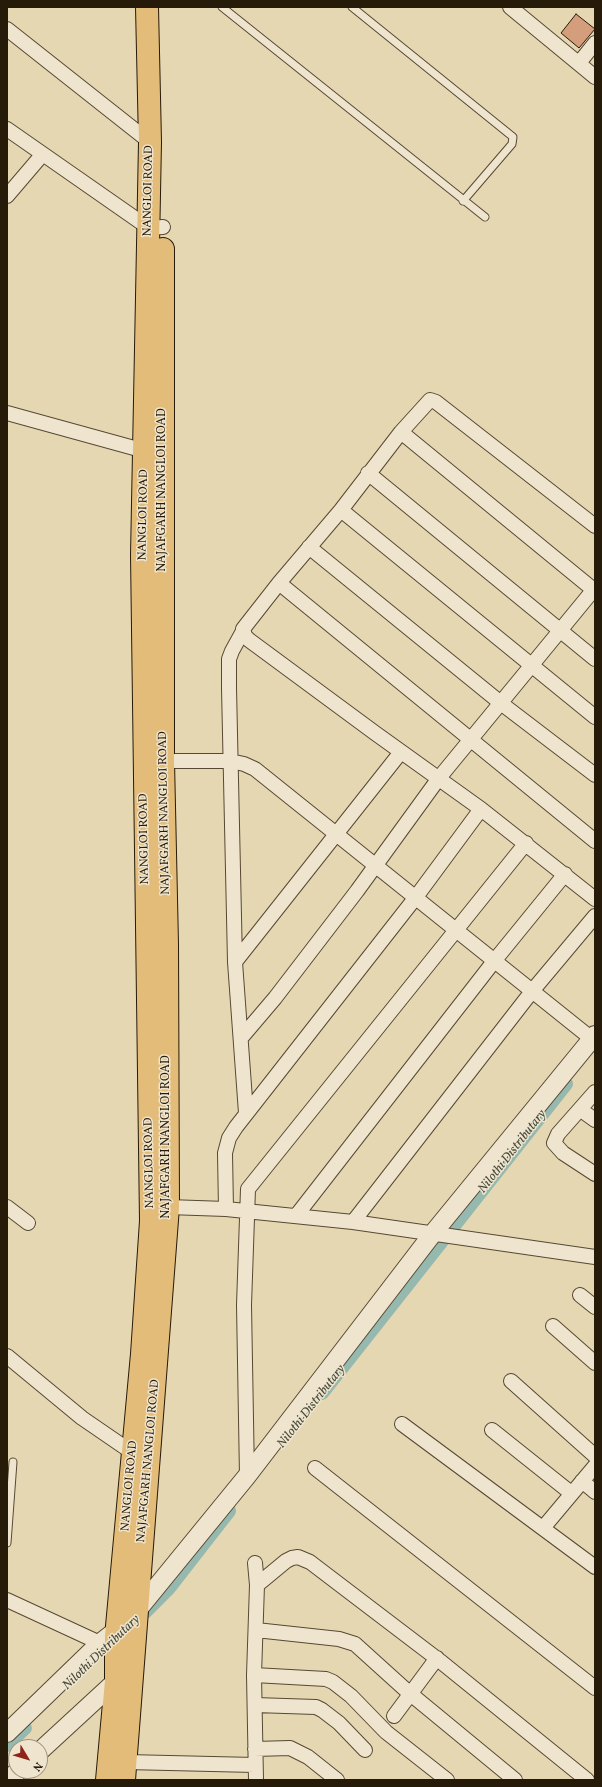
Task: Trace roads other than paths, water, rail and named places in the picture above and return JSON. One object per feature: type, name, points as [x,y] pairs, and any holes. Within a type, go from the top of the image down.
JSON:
[{"type":"main road","name":"NANGLOI ROAD","points":[[125,1771],[121,1676],[133,1453],[157,1243],[151,1221],[154,761],[142,555],[145,451],[156,227],[150,142],[147,7]]},
{"type":"main road","name":"NAJAFGARH NANGLOI ROAD","points":[[124,1626],[157,1243],[168,1207],[167,944],[154,761],[156,227],[161,7]]},
{"type":"main road","name":"NANGLOI ROAD","points":[[121,1676],[133,1655],[124,1626]]},
{"type":"main road","points":[[107,1780],[121,1676]]},
{"type":"street","points":[[510,7],[595,77]]},
{"type":"street","points":[[7,29],[150,142]]},
{"type":"street","points":[[579,63],[595,43]]},
{"type":"street","points":[[8,131],[42,155],[156,227]]},
{"type":"street","points":[[7,196],[42,155]]},
{"type":"street","points":[[246,1114],[235,962],[229,660],[234,645],[246,625],[279,583],[341,510],[368,473],[427,401],[433,400],[595,526]]},
{"type":"street","points":[[7,413],[145,451]]},
{"type":"street","points":[[241,1038],[275,998],[439,778],[470,739],[502,704],[594,590],[401,432]]},
{"type":"street","points":[[368,473],[595,658]]},
{"type":"street","points":[[341,510],[595,717]]},
{"type":"street","points":[[309,547],[502,704],[595,776]]},
{"type":"street","points":[[279,583],[595,841]]},
{"type":"street","points":[[243,631],[249,640],[481,809],[595,899]]},
{"type":"street","points":[[235,962],[401,752]]},
{"type":"street","points":[[7,1733],[124,1626],[247,1476],[434,1232],[594,1037],[495,960],[338,833],[255,769],[244,764],[230,761],[154,761]]},
{"type":"street","points":[[226,1209],[226,1148],[229,1138],[246,1114],[416,896],[481,809]]},
{"type":"street","points":[[247,1476],[244,1305],[247,1192],[250,1185],[526,843]]},
{"type":"street","points":[[296,1216],[495,960],[564,874]]},
{"type":"street","points":[[353,1222],[533,990],[595,916]]},
{"type":"street","points":[[595,1092],[581,1110],[558,1134],[554,1143],[560,1150],[595,1174]]},
{"type":"street","points":[[581,1110],[595,1120]]},
{"type":"street","points":[[7,1207],[28,1223]]},
{"type":"street","points":[[168,1207],[226,1209],[353,1222],[434,1232],[595,1257]]},
{"type":"street","points":[[580,1295],[595,1307]]},
{"type":"street","points":[[553,1326],[595,1363]]},
{"type":"street","points":[[7,1356],[82,1418],[133,1453]]},
{"type":"street","points":[[511,1381],[595,1456]]},
{"type":"street","points":[[402,1424],[595,1567]]},
{"type":"street","points":[[492,1430],[571,1493]]},
{"type":"street","points":[[543,1528],[595,1466]]},
{"type":"street","points":[[315,1468],[595,1688]]},
{"type":"street","points":[[582,1481],[595,1492]]},
{"type":"street","points":[[257,1585],[286,1561],[298,1557],[304,1558],[437,1658],[587,1780]]},
{"type":"street","points":[[255,1563],[257,1585],[254,1675],[256,1780]]},
{"type":"street","points":[[7,1600],[124,1626]]},
{"type":"street","points":[[256,1630],[339,1639],[355,1644],[410,1694],[515,1780]]},
{"type":"street","points":[[394,1716],[437,1658]]},
{"type":"street","points":[[254,1675],[326,1678],[352,1696],[386,1732],[447,1780]]},
{"type":"street","points":[[48,1744],[121,1676]]},
{"type":"street","points":[[255,1705],[316,1707],[339,1723],[365,1750]]},
{"type":"street","points":[[255,1749],[290,1748],[308,1757],[337,1780]]},
{"type":"street","points":[[125,1771],[255,1765]]},
{"type":"lane","points":[[222,7],[318,82],[463,201],[485,217]]},
{"type":"lane","points":[[352,7],[513,137],[512,144],[463,201]]},
{"type":"lane","points":[[7,1543],[13,1462]]},
{"type":"waterway","name":"Nilothi Distributary","points":[[322,1393],[566,1084]]},
{"type":"waterway","name":"Nilothi Distributary","points":[[145,1612],[169,1588],[229,1511]]},
{"type":"waterway","name":"Nilothi Distributary","points":[[7,1745],[25,1728]]}]
